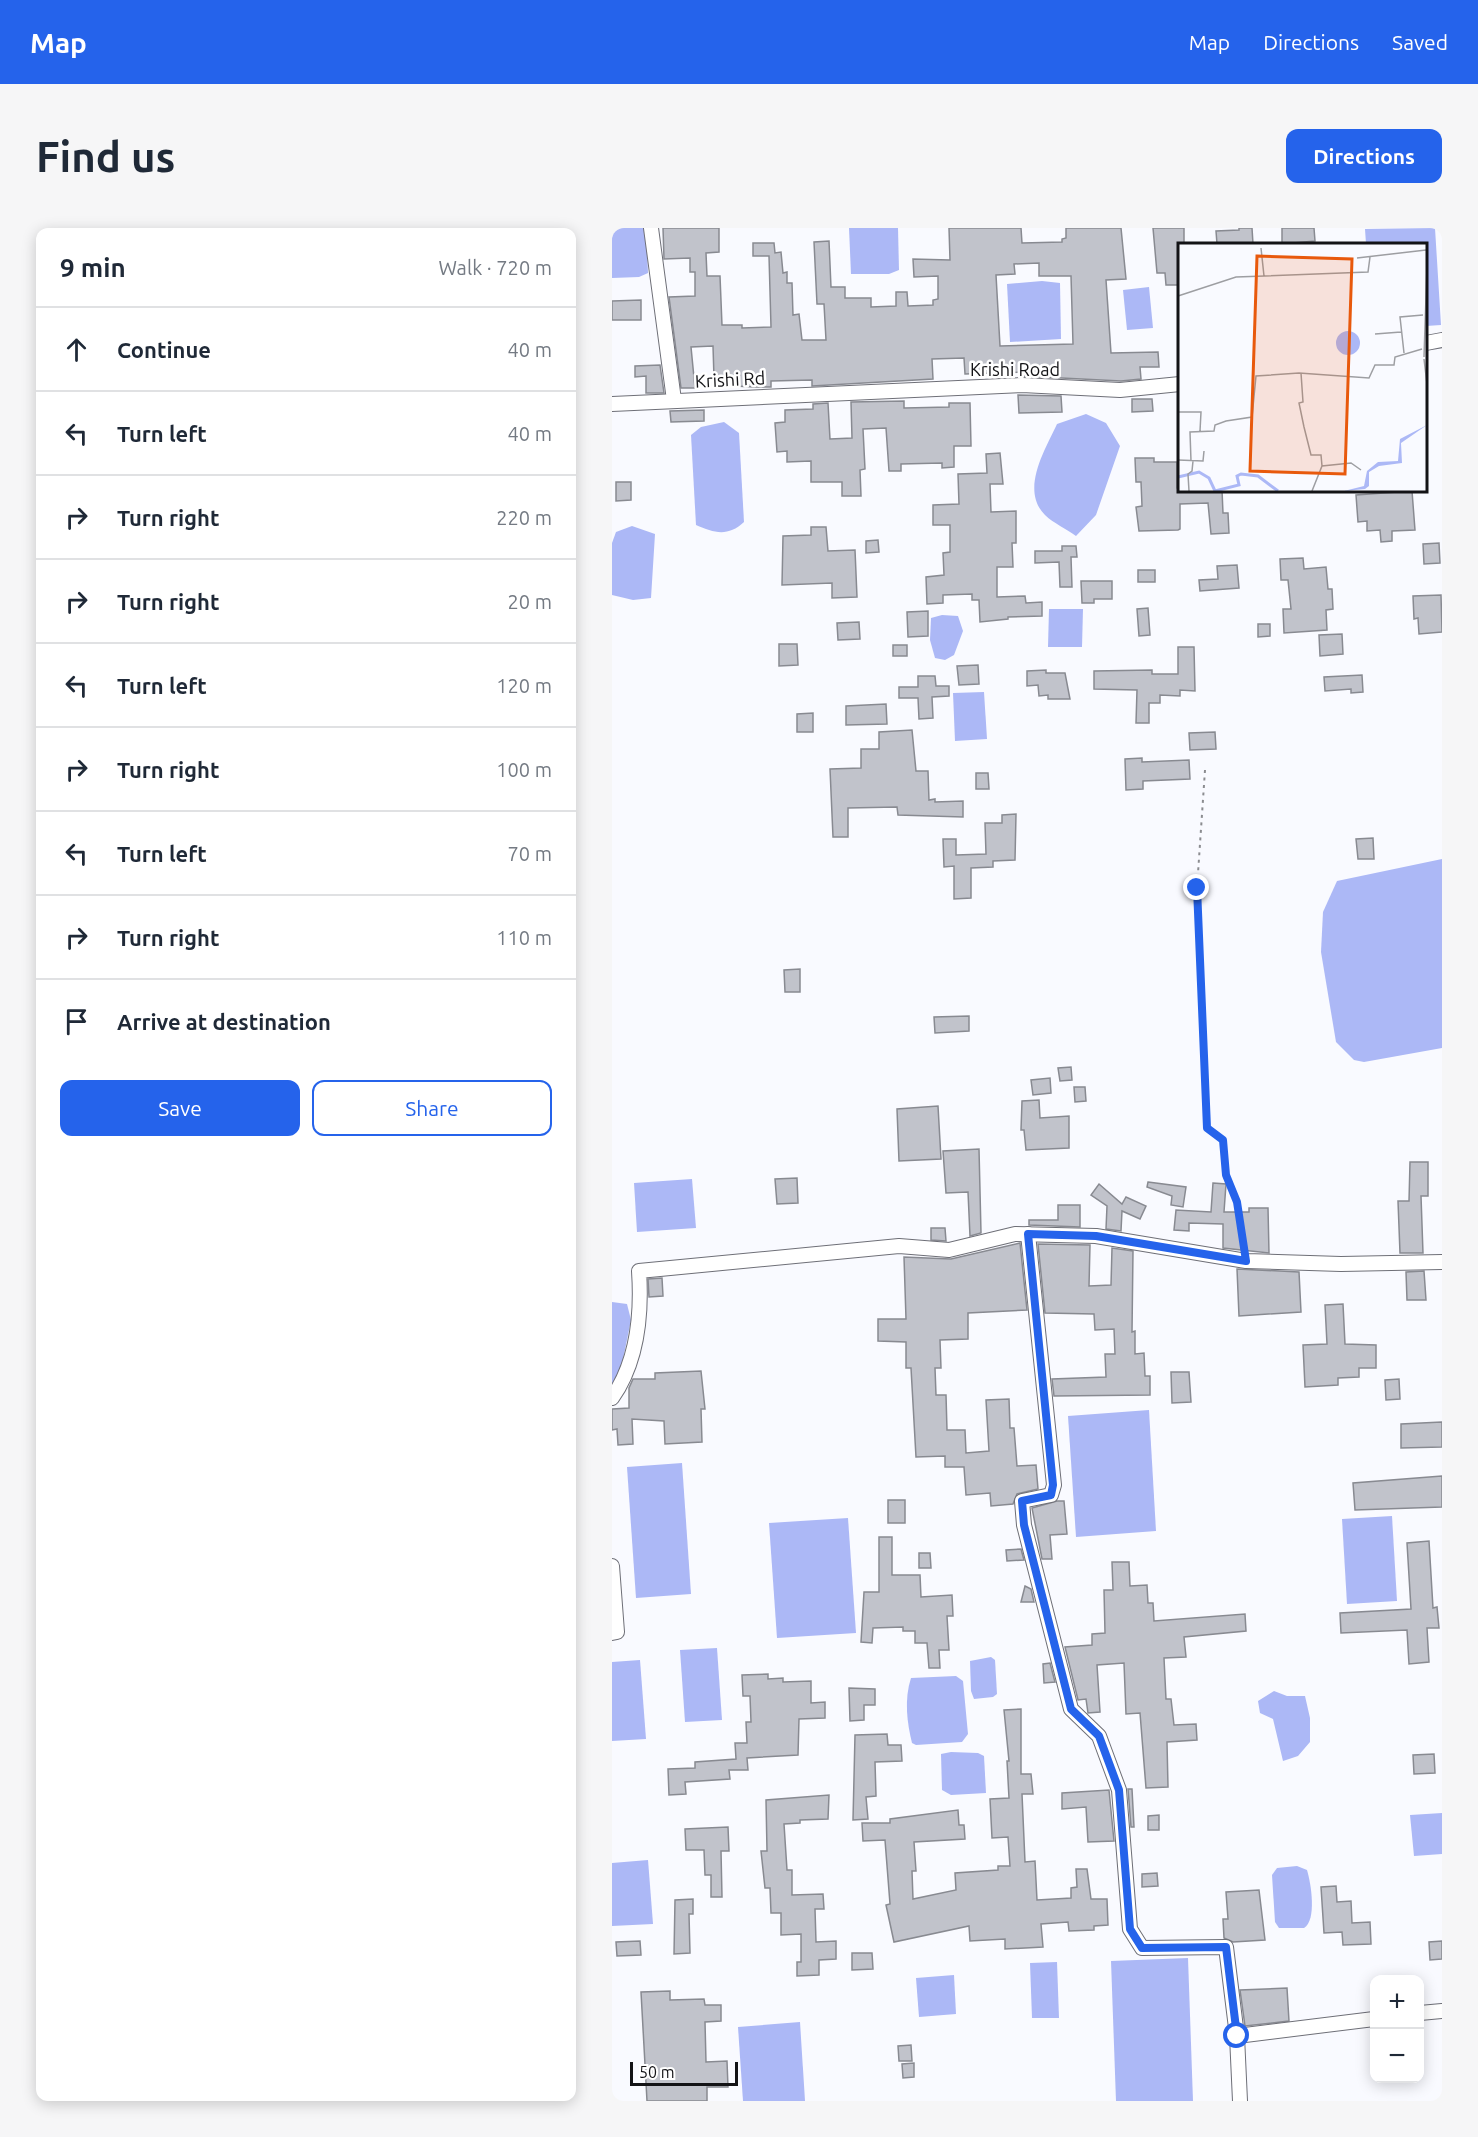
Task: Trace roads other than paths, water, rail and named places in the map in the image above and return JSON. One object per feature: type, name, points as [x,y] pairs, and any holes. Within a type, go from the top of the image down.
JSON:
[{"type":"street","points":[[651,228],[674,400]]},
{"type":"street","points":[[1427,343],[1442,340]]},
{"type":"street","name":"Krishi Road","points":[[850,392],[1022,385],[1120,390],[1178,384]]},
{"type":"street","name":"Krishi Rd","points":[[612,404],[850,392]]},
{"type":"street","points":[[612,1398],[625,1379],[642,1311],[639,1271],[899,1246],[949,1250],[1015,1234],[1096,1236],[1246,1261],[1341,1264],[1442,1262]]},
{"type":"street","points":[[1028,1234],[1053,1485],[1051,1495],[1022,1501],[1024,1525],[1071,1709],[1099,1736],[1119,1790],[1130,1929],[1142,1948],[1226,1947],[1237,2036],[1240,2101]]},
{"type":"street","points":[[612,1566],[617,1632],[612,1633]]},
{"type":"street","points":[[1424,2013],[1442,2011]]},
{"type":"street","points":[[1237,2036],[1370,2019]]},
{"type":"water","points":[[612,228],[646,228],[648,273],[639,277],[612,278]]},
{"type":"water","points":[[849,228],[898,228],[899,270],[889,274],[851,274]]},
{"type":"water","points":[[1435,228],[1441,325],[1427,326],[1427,243],[1366,243],[1365,229]]},
{"type":"water","points":[[1042,281],[1060,283],[1061,339],[1010,342],[1007,284]]},
{"type":"water","points":[[1149,287],[1153,328],[1127,330],[1123,290]]},
{"type":"water","points":[[1086,414],[1106,423],[1120,446],[1096,515],[1076,536],[1045,515],[1038,505],[1035,482],[1041,458],[1057,424]]},
{"type":"water","points":[[724,422],[739,433],[744,522],[732,530],[721,532],[696,525],[691,435],[701,427]]},
{"type":"water","points":[[632,526],[655,534],[651,598],[633,600],[612,595],[612,543],[616,532]]},
{"type":"water","points":[[1049,609],[1083,609],[1082,647],[1048,647]]},
{"type":"water","points":[[942,615],[958,616],[963,631],[954,655],[945,660],[935,658],[930,640],[931,618]]},
{"type":"water","points":[[984,692],[987,739],[955,741],[953,693]]},
{"type":"water","points":[[1442,859],[1442,1048],[1364,1062],[1354,1060],[1336,1042],[1321,952],[1323,912],[1337,881]]},
{"type":"water","points":[[692,1179],[696,1228],[637,1232],[634,1183]]},
{"type":"water","points":[[612,1302],[627,1304],[631,1320],[618,1384],[612,1386]]},
{"type":"water","points":[[1149,1410],[1156,1531],[1076,1537],[1068,1416]]},
{"type":"water","points":[[682,1463],[691,1594],[636,1598],[627,1467]]},
{"type":"water","points":[[1392,1516],[1397,1601],[1347,1604],[1342,1519]]},
{"type":"water","points":[[848,1518],[856,1633],[777,1638],[769,1523]]},
{"type":"water","points":[[717,1648],[722,1720],[685,1722],[680,1650]]},
{"type":"water","points":[[991,1657],[995,1660],[997,1694],[993,1697],[974,1699],[971,1691],[970,1661]]},
{"type":"water","points":[[640,1660],[646,1739],[612,1741],[612,1662]]},
{"type":"water","points":[[956,1676],[963,1681],[968,1734],[962,1742],[916,1745],[912,1743],[907,1711],[911,1678]]},
{"type":"water","points":[[1274,1691],[1287,1696],[1305,1696],[1310,1718],[1310,1742],[1298,1756],[1283,1761],[1273,1719],[1260,1713],[1258,1701]]},
{"type":"water","points":[[978,1753],[984,1756],[986,1793],[951,1795],[942,1790],[941,1754]]},
{"type":"water","points":[[1442,1813],[1442,1854],[1414,1856],[1410,1815]]},
{"type":"water","points":[[648,1860],[653,1924],[612,1926],[612,1863]]},
{"type":"water","points":[[1297,1866],[1307,1870],[1309,1876],[1311,1917],[1304,1928],[1279,1928],[1275,1922],[1272,1875],[1277,1868]]},
{"type":"water","points":[[1188,1958],[1193,2101],[1116,2101],[1111,1961]]},
{"type":"water","points":[[1057,1962],[1059,2018],[1032,2018],[1030,1963]]},
{"type":"water","points":[[954,1975],[956,2014],[919,2017],[916,1978]]},
{"type":"water","points":[[800,2022],[805,2101],[743,2101],[738,2027]]}]
